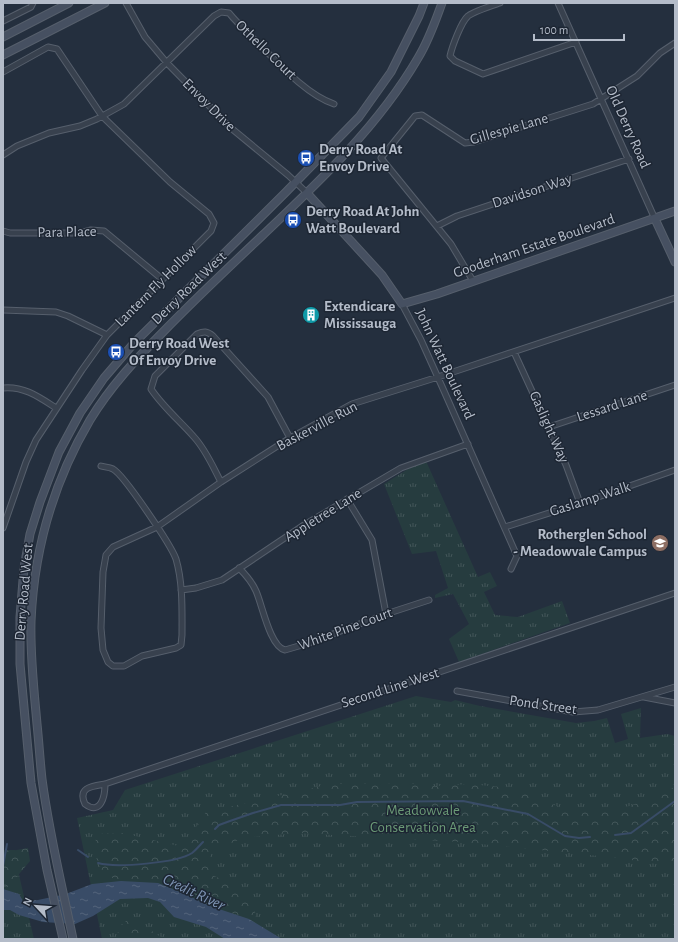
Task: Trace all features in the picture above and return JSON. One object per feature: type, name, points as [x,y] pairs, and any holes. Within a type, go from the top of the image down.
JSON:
[{"type":"main road","points":[[3,37],[69,3]]},
{"type":"main road","points":[[3,55],[105,3]]},
{"type":"main road","name":"Derry Road West","points":[[62,939],[46,870],[32,783],[20,664],[20,617],[24,568],[30,534],[40,502],[59,452],[80,413],[104,378],[134,343],[342,136],[359,117],[391,72],[406,44],[424,3]]},
{"type":"main road","name":"Derry Road West","points":[[73,939],[43,781],[32,668],[31,622],[36,569],[42,536],[52,504],[74,451],[90,419],[113,387],[144,351],[194,299],[307,193],[353,144],[400,87],[423,50],[442,3]]},
{"type":"main road","name":"John Watt Boulevard","points":[[307,193],[382,275],[402,304]]},
{"type":"main road","name":"Gooderham Estate Boulevard","points":[[402,304],[474,281],[675,211]]},
{"type":"main road","name":"Old Derry Road","points":[[655,219],[675,262]]},
{"type":"street","points":[[3,21],[31,7],[33,3]]},
{"type":"street","name":"Envoy Drive","points":[[126,3],[144,37],[167,63],[231,128],[307,193]]},
{"type":"street","points":[[500,3],[469,16],[464,21],[451,50],[450,56],[455,61],[483,74],[576,42]]},
{"type":"street","name":"Old Derry Road","points":[[558,3],[655,219]]},
{"type":"street","name":"Othello Court","points":[[167,63],[214,16],[221,12],[229,13],[284,69],[323,100],[334,104]]},
{"type":"street","points":[[601,98],[637,76],[660,53],[675,43]]},
{"type":"street","points":[[3,72],[48,47],[58,49],[102,116]]},
{"type":"street","points":[[3,154],[17,146],[49,133],[80,126],[124,104],[167,63]]},
{"type":"street","name":"Gillespie Lane","points":[[474,281],[452,244],[381,158],[415,116],[422,115],[465,143],[474,142],[593,104],[601,98]]},
{"type":"street","name":"Lantern Fly Hollow","points":[[3,528],[26,462],[36,440],[85,364],[107,335],[211,231],[213,227],[213,220],[209,214],[170,182],[102,116]]},
{"type":"street","name":"Davidson Way","points":[[437,226],[457,216],[629,159]]},
{"type":"street","name":"Para Place","points":[[3,231],[59,233],[91,230],[104,231],[162,279]]},
{"type":"street","name":"Baskerville Run","points":[[181,590],[181,645],[176,648],[142,656],[124,666],[113,666],[108,662],[103,650],[101,628],[103,572],[106,555],[112,547],[157,527],[221,482],[290,438],[352,404],[675,298]]},
{"type":"street","name":"John Watt Boulevard","points":[[402,304],[438,377],[517,556],[511,569]]},
{"type":"street","points":[[3,310],[56,312],[68,316],[107,335]]},
{"type":"street","points":[[221,482],[203,449],[195,438],[157,399],[151,389],[156,376],[198,334],[204,331],[213,336],[268,397],[290,438]]},
{"type":"street","name":"Gaslight Way","points":[[514,352],[566,465],[580,503]]},
{"type":"street","name":"Lessard Lane","points":[[549,427],[675,385]]},
{"type":"street","points":[[3,388],[14,388],[26,391],[56,408]]},
{"type":"street","name":"Appletree Lane","points":[[181,590],[196,588],[222,580],[304,525],[401,468],[468,444]]},
{"type":"street","points":[[100,466],[112,468],[128,484],[157,527],[175,558],[180,577],[181,590]]},
{"type":"street","name":"Gaslamp Walk","points":[[505,527],[675,470]]},
{"type":"street","points":[[347,499],[372,540],[386,614]]},
{"type":"street","name":"White Pine Court","points":[[239,568],[248,577],[256,590],[274,642],[285,650],[309,643],[386,614],[429,600]]},
{"type":"street","name":"Second Line West","points":[[105,784],[105,794],[98,806],[90,807],[84,804],[83,796],[86,788],[105,784],[675,593]]},
{"type":"street","name":"Pond Street","points":[[456,691],[573,712],[598,710],[644,697],[675,686]]},
{"type":"street","points":[[644,697],[675,703]]},
{"type":"green space","points":[[426,461],[478,577],[490,572],[497,586],[484,592],[495,615],[518,617],[562,601],[570,623],[459,662],[449,639],[469,624],[453,594],[435,598],[435,595],[448,588],[436,551],[412,554],[384,484],[408,469]]},
{"type":"green space","name":"Meadowvale Conservation Area","points":[[416,696],[451,702],[455,700],[480,706],[576,723],[607,718],[615,743],[628,739],[621,714],[641,708],[640,738],[667,734],[675,736],[675,939],[102,939],[77,818],[113,810],[125,790]]},
{"type":"green space","points":[[408,783],[434,786],[469,784],[501,787],[532,795],[563,809],[592,812],[630,806],[675,787],[675,867],[619,858],[461,842],[297,833],[242,838],[210,854],[213,875],[249,898],[254,907],[256,924],[239,915],[204,903],[188,894],[168,879],[121,881],[104,875],[95,855],[96,834],[122,833],[183,847],[206,812],[331,784]]},
{"type":"green space","points":[[28,848],[30,861],[15,879],[15,889],[3,885],[3,850],[11,851]]},
{"type":"green space","points":[[3,850],[15,850],[19,875],[34,939],[3,939]]},
{"type":"green space","points":[[126,921],[138,922],[164,939],[116,939],[119,928]]},
{"type":"water","name":"Credit River","points":[[121,881],[158,883],[210,906],[249,919],[282,939],[225,939],[206,927],[174,917],[160,902],[148,898],[120,899],[93,916],[75,924],[43,922],[19,915],[10,910],[3,910],[3,889],[19,894],[23,901],[38,900],[66,894],[92,884]]},
{"type":"waterway","points":[[215,829],[219,825],[281,805],[340,805],[357,802],[463,801],[528,814],[565,836],[579,838],[590,837]]},
{"type":"waterway","points":[[615,835],[631,833],[675,801]]},
{"type":"waterway","points":[[98,863],[132,865],[160,862],[184,857],[192,853],[203,842]]},
{"type":"waterway","points":[[3,866],[7,844]]},
{"type":"waterway","points":[[78,850],[88,857]]},
{"type":"place","name":"Derry Road At Envoy Drive","points":[[306,158]]},
{"type":"place","name":"Derry Road At John Watt Boulevard","points":[[293,220]]},
{"type":"place","name":"Extendicare Mississauga","points":[[311,315]]},
{"type":"place","name":"Derry Road West Of Envoy Drive","points":[[116,352]]},
{"type":"place","name":"Rotherglen School - Meadowvale Campus","points":[[660,543]]}]
